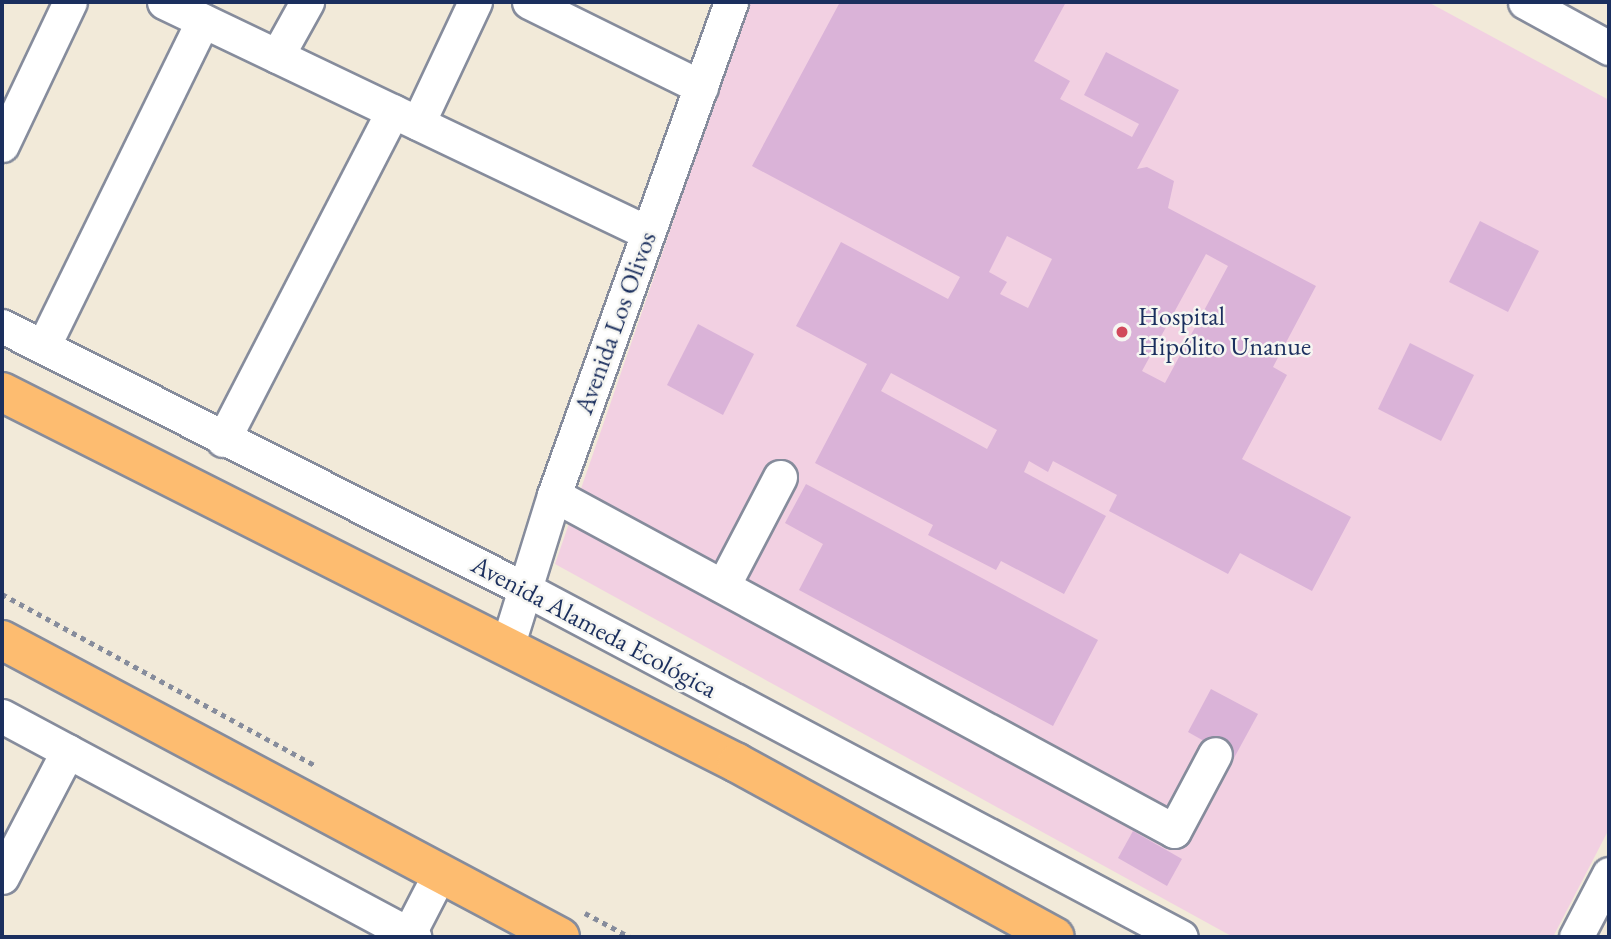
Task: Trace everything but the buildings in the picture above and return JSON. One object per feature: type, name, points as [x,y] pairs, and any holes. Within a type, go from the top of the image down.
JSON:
[{"type":"main road","name":"Avenida Alameda Ecológica","points":[[2,392],[507,647],[1055,937]]},
{"type":"main road","points":[[2,640],[440,873],[565,921]]},
{"type":"street","points":[[2,145],[70,2]]},
{"type":"street","points":[[164,2],[648,233]]},
{"type":"street","points":[[277,56],[307,2]]},
{"type":"street","points":[[223,440],[406,117],[475,2]]},
{"type":"street","points":[[529,2],[701,87]]},
{"type":"street","name":"Avenida Los Olivos","points":[[507,647],[527,590],[554,495],[731,2]]},
{"type":"street","points":[[1525,2],[1609,48]]},
{"type":"street","points":[[44,345],[203,21]]},
{"type":"street","name":"Avenida Alameda Ecológica","points":[[2,326],[44,345],[223,440],[527,590],[1181,937]]},
{"type":"street","points":[[723,586],[780,477]]},
{"type":"street","points":[[554,495],[1174,831],[1215,754]]},
{"type":"street","points":[[2,716],[410,936],[440,873]]},
{"type":"street","points":[[2,877],[68,751]]},
{"type":"street","points":[[1576,937],[1609,874]]},
{"type":"path","points":[[2,594],[323,770]]},
{"type":"path","points":[[565,921],[630,937]]},
{"type":"shaded area","name":"Hospital Hipólito Unanue","points":[[749,2],[1428,2],[1609,100],[1609,829],[1553,937],[1233,937],[555,564]]},
{"type":"place","name":"Hospital Hipólito Unanue","points":[[1122,332]]}]
